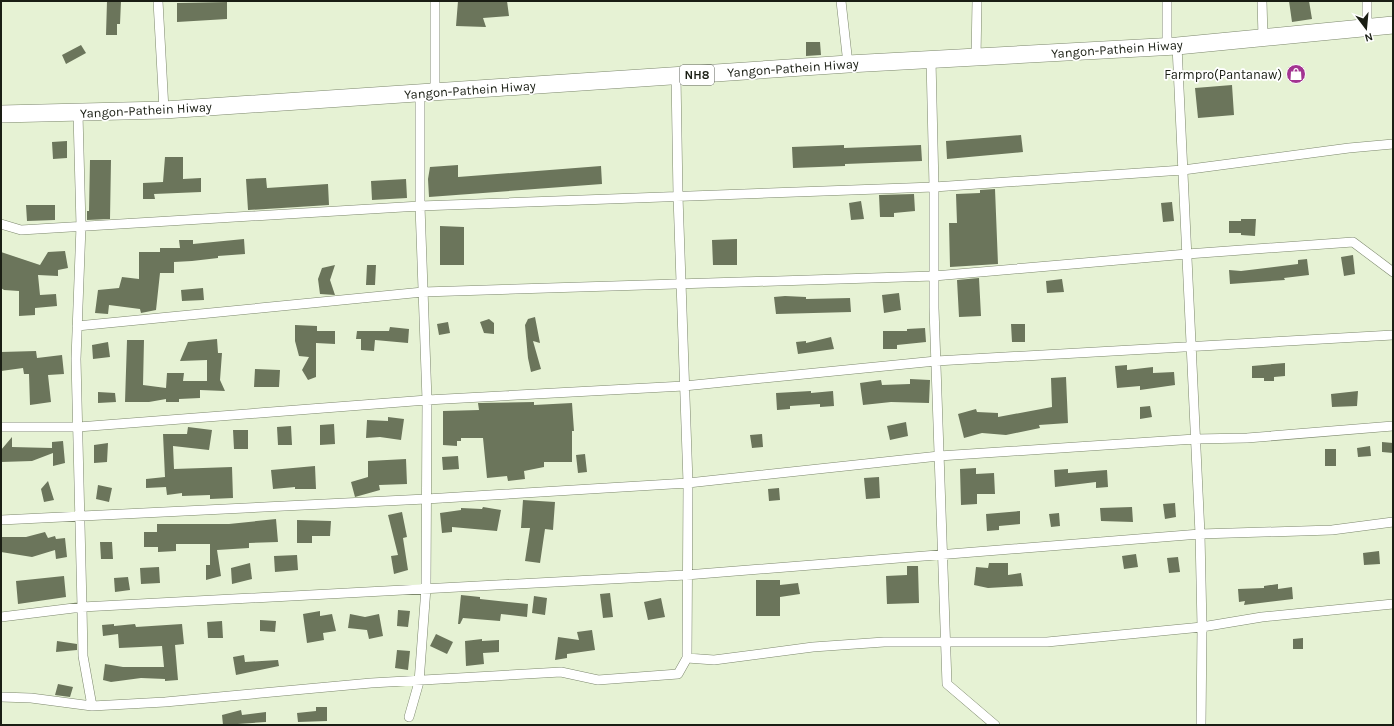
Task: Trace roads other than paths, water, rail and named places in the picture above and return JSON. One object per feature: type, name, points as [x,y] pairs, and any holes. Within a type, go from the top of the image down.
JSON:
[{"type":"highway","name":"Yangon-Pathein Hiway","points":[[1,114],[78,114],[164,110],[848,64],[1172,46],[1393,25]]},
{"type":"street","points":[[158,1],[164,110]]},
{"type":"street","points":[[409,717],[419,682],[426,588],[427,400],[420,206],[435,1]]},
{"type":"street","points":[[841,1],[848,64]]},
{"type":"street","points":[[976,58],[977,1]]},
{"type":"street","points":[[1167,1],[1183,170],[1187,254],[1200,534],[1202,627],[1201,725]]},
{"type":"street","points":[[1262,1],[1263,37]]},
{"type":"street","points":[[1367,1],[1367,27]]},
{"type":"street","points":[[931,60],[936,362],[947,684],[995,725]]},
{"type":"street","points":[[1,697],[31,698],[92,706],[165,702],[371,683],[419,682],[561,672],[598,680],[678,674],[687,658],[686,575],[688,483],[680,286],[676,76]]},
{"type":"street","points":[[78,114],[81,226],[77,326],[83,656],[92,706]]},
{"type":"street","points":[[1,224],[21,230],[420,206],[934,187],[1183,170],[1350,148],[1393,144]]},
{"type":"street","points":[[77,326],[424,292],[680,286],[934,276],[1187,254],[1353,242],[1393,272]]},
{"type":"street","points":[[1,427],[78,427],[427,400],[684,386],[936,362],[1393,335]]},
{"type":"street","points":[[1,520],[426,499],[688,483],[939,456],[1195,439],[1247,438],[1393,426]]},
{"type":"street","points":[[1,617],[82,607],[686,575],[1200,534],[1332,530],[1393,522]]},
{"type":"street","points":[[687,658],[714,660],[813,647],[884,642],[1047,642],[1202,627],[1262,617],[1393,604]]},
{"type":"place","name":"Farmpro(Pantanaw)","points":[[1296,74]]}]
